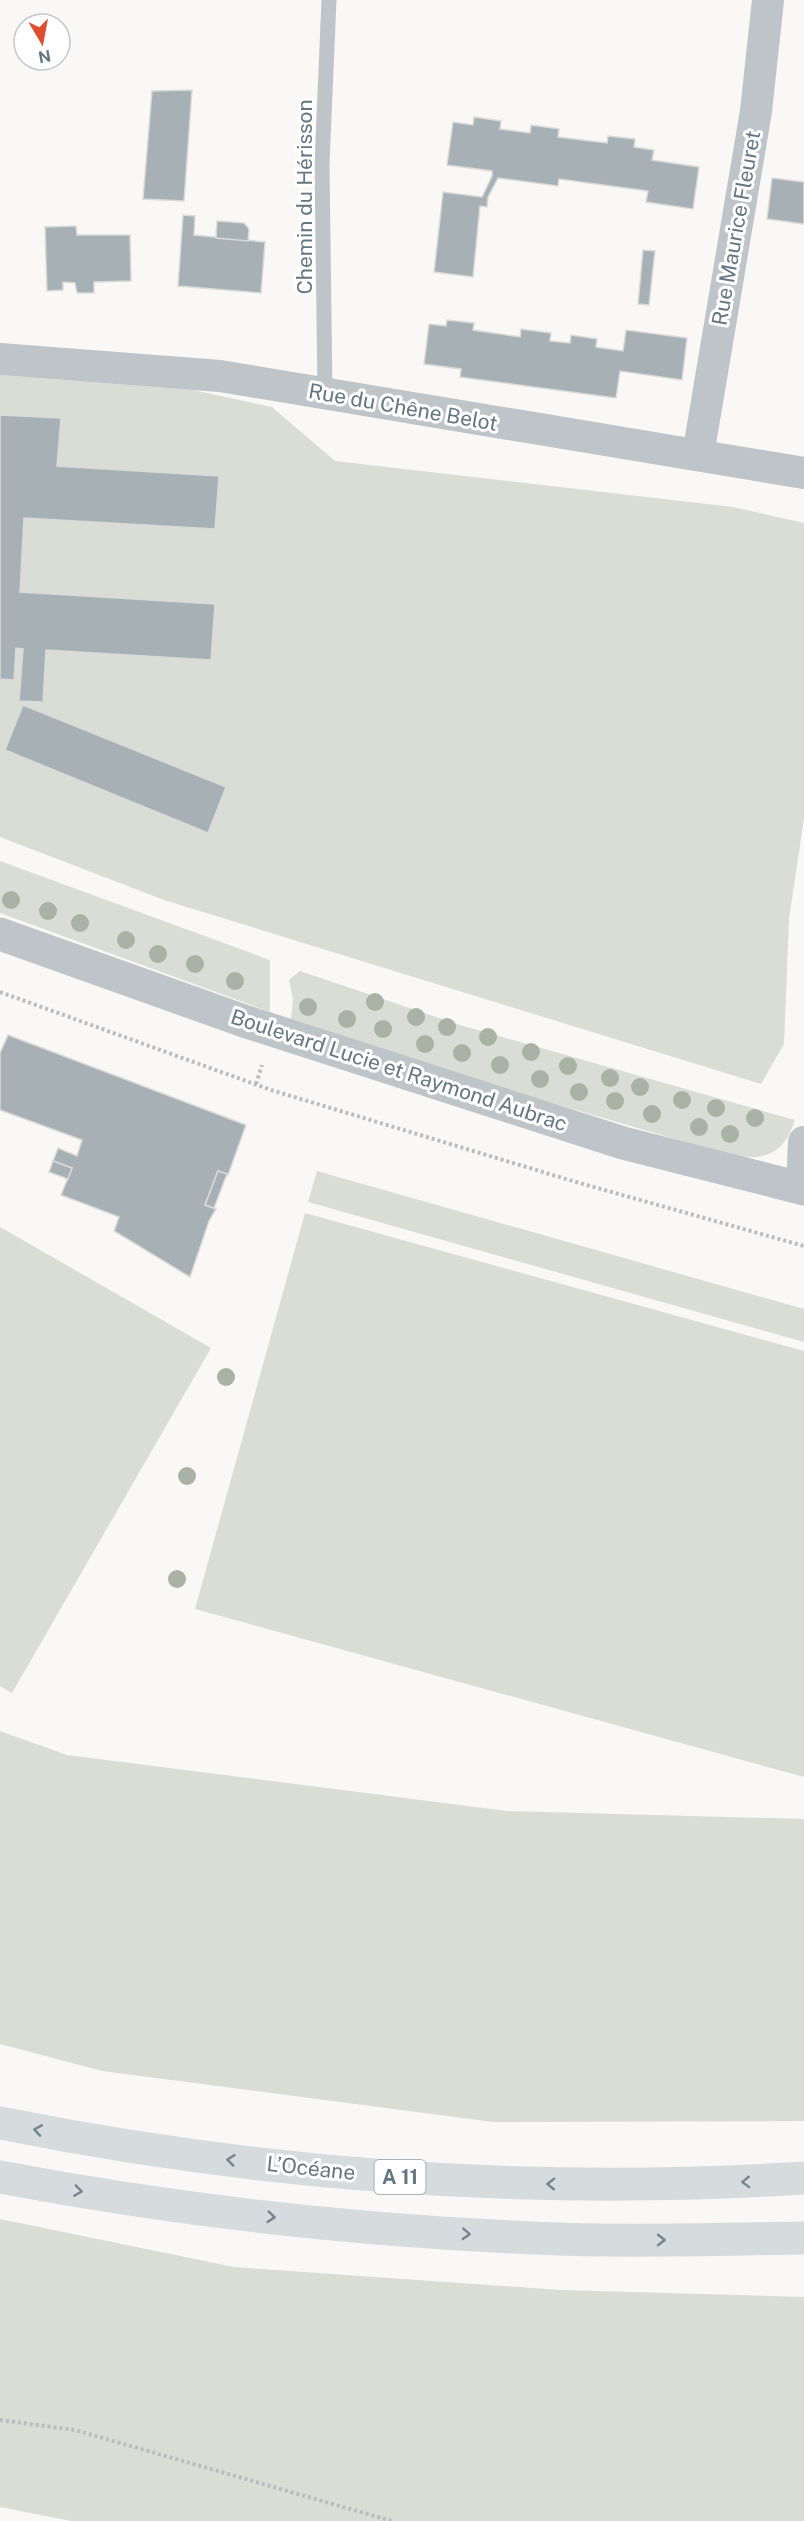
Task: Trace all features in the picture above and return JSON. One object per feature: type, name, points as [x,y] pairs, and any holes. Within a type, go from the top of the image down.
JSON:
[{"type":"highway","name":"L’Océane","points":[[0,2123],[167,2152],[317,2170],[462,2181],[603,2185],[804,2178]]},
{"type":"highway","points":[[0,2177],[69,2190],[211,2210],[416,2231],[560,2239],[804,2238]]},
{"type":"street","name":"Rue Maurice Fleuret","points":[[698,456],[756,111],[768,0]]},
{"type":"street","name":"Rue du Chêne Belot","points":[[0,359],[220,376],[804,472]]},
{"type":"street","name":"Boulevard Lucie et Raymond Aubrac","points":[[0,934],[244,1021],[623,1143],[803,1189]]},
{"type":"street","points":[[803,1189],[804,1142]]},
{"type":"lane","name":"Chemin du Hérisson","points":[[325,393],[322,164],[329,0]]},
{"type":"path","points":[[0,992],[271,1090],[576,1182],[804,1246]]},
{"type":"path","points":[[0,2420],[75,2430],[392,2521]]},
{"type":"shaded area","points":[[0,375],[193,390],[272,407],[335,461],[733,507],[804,523],[804,818],[789,919],[784,1044],[761,1084],[164,900],[0,837]]},
{"type":"shaded area","points":[[0,861],[270,960],[270,1012],[0,913]]},
{"type":"shaded area","points":[[300,971],[460,1025],[795,1120],[786,1140],[774,1151],[758,1157],[736,1157],[539,1099],[291,1019],[293,1000],[289,980]]},
{"type":"shaded area","points":[[317,1171],[804,1309],[804,1342],[308,1202]]},
{"type":"shaded area","points":[[305,1213],[804,1351],[804,1777],[195,1609]]},
{"type":"shaded area","points":[[0,1227],[211,1348],[12,1693],[0,1686]]},
{"type":"shaded area","points":[[0,1731],[67,1755],[507,1811],[804,1819],[804,2121],[493,2122],[102,2071],[0,2044]]},
{"type":"shaded area","points":[[0,2219],[234,2267],[561,2290],[804,2297],[804,2521],[71,2521],[0,2507]]},
{"type":"building","points":[[192,90],[184,201],[143,199],[152,91]]},
{"type":"building","points":[[474,117],[501,121],[500,129],[530,133],[531,125],[559,129],[558,137],[607,143],[608,136],[635,139],[634,147],[654,150],[652,160],[699,167],[693,209],[646,202],[648,191],[559,179],[558,186],[498,178],[488,197],[487,207],[480,206],[473,277],[434,272],[443,192],[482,197],[492,176],[492,171],[447,165],[453,122],[473,125]]},
{"type":"building","points":[[772,178],[804,182],[804,224],[767,219]]},
{"type":"building","points":[[183,215],[195,216],[194,235],[265,242],[261,293],[178,286]]},
{"type":"building","points":[[217,221],[244,223],[249,229],[248,241],[216,238]]},
{"type":"building","points":[[76,226],[77,235],[130,235],[131,281],[94,282],[94,293],[77,293],[75,283],[63,282],[63,290],[47,291],[45,227]]},
{"type":"building","points":[[643,250],[655,251],[649,305],[638,304]]},
{"type":"building","points":[[447,320],[474,323],[473,330],[520,337],[521,329],[551,333],[550,341],[570,343],[571,335],[597,339],[596,347],[623,351],[626,330],[687,338],[682,380],[620,371],[616,398],[460,377],[461,369],[424,364],[429,324],[446,326]]},
{"type":"building","points":[[0,415],[61,418],[57,466],[219,476],[215,529],[24,518],[20,592],[215,604],[211,660],[46,650],[43,702],[19,701],[23,649],[16,648],[14,680],[0,679]]},
{"type":"building","points":[[23,705],[226,787],[208,833],[5,750]]},
{"type":"building","points":[[8,1035],[246,1125],[228,1175],[218,1171],[205,1205],[216,1209],[209,1221],[190,1277],[114,1231],[119,1217],[61,1195],[72,1168],[53,1161],[58,1148],[77,1156],[82,1140],[0,1110],[0,1053]]},
{"type":"building","points":[[53,1161],[72,1168],[68,1179],[49,1172]]},
{"type":"building","points":[[218,1171],[227,1174],[214,1208],[205,1205]]}]
